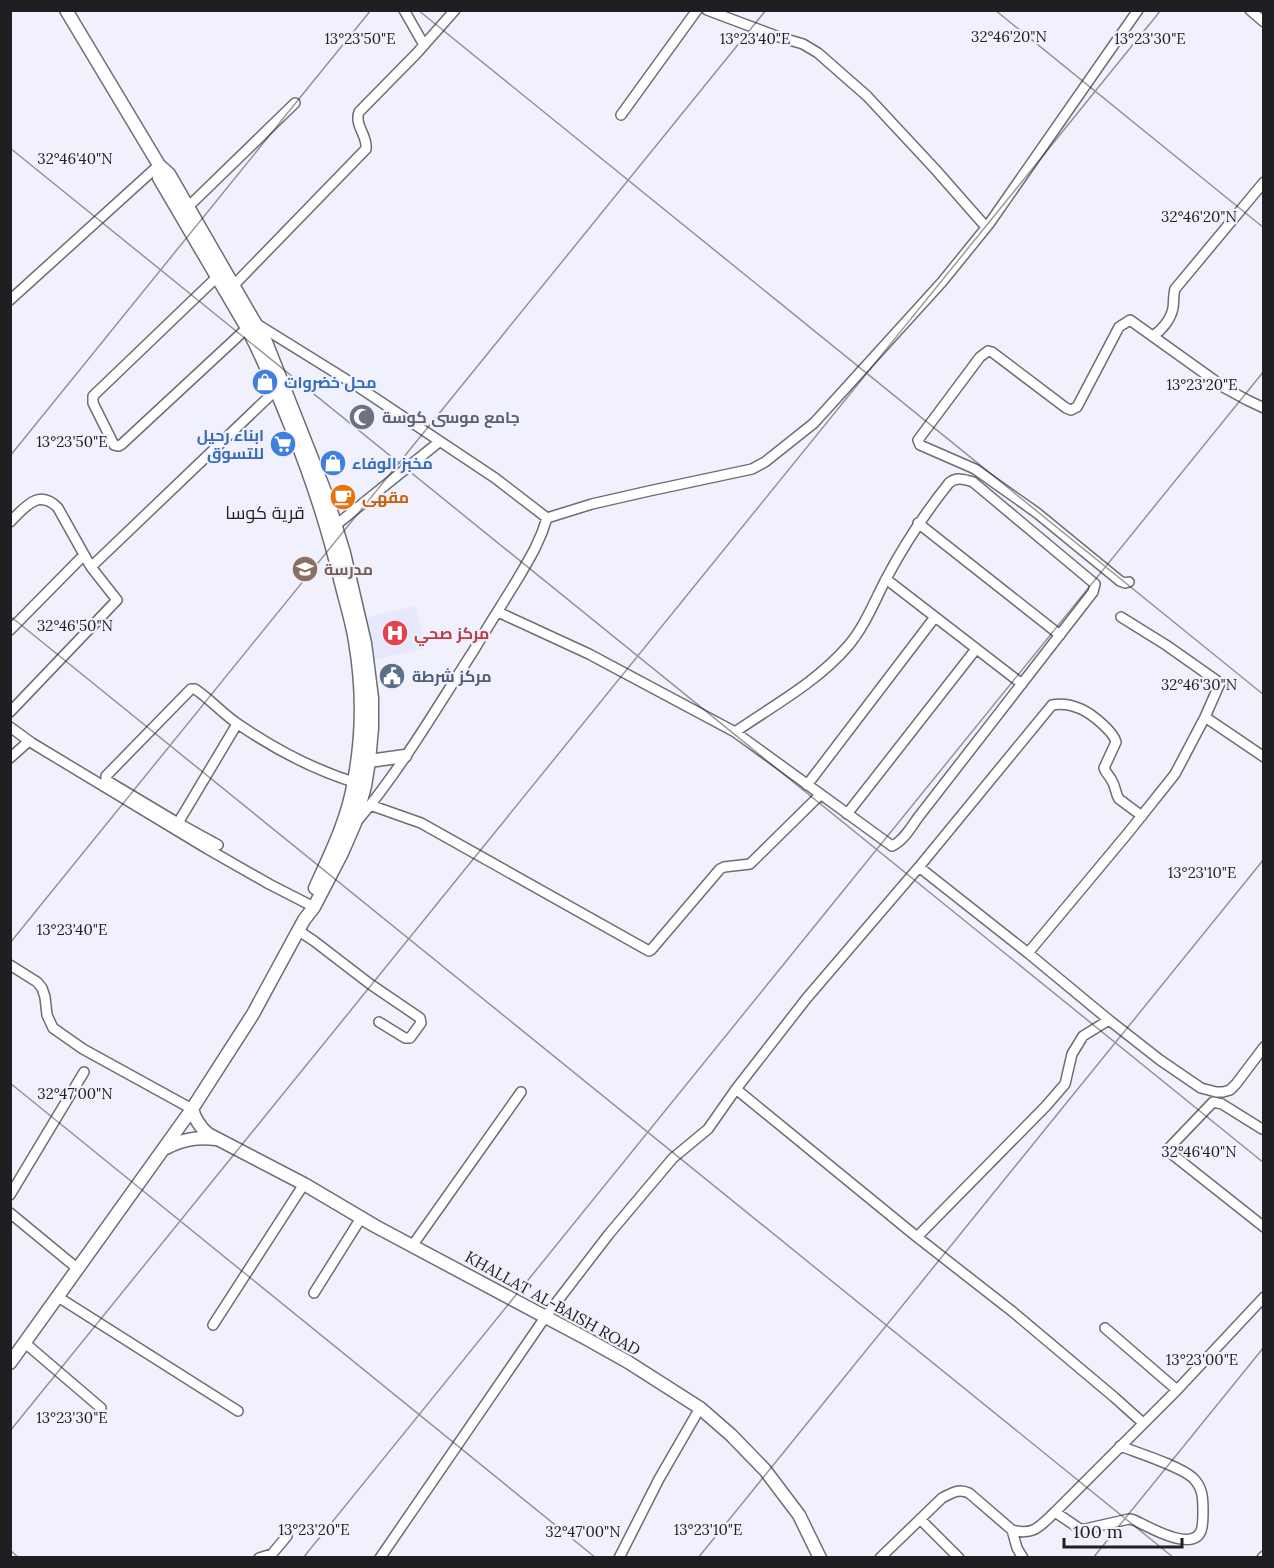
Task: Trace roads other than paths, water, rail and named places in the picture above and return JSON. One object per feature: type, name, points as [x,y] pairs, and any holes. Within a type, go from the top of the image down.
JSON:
[{"type":"street","points":[[66,10],[159,165],[169,174],[234,285],[322,484],[336,525],[339,554],[365,643],[365,677],[361,697],[360,784],[355,823],[342,853],[311,905]]},
{"type":"street","points":[[404,10],[424,45]]},
{"type":"street","points":[[234,285],[366,149],[367,143],[357,120],[359,112],[455,10]]},
{"type":"street","points":[[621,114],[697,10]]},
{"type":"street","points":[[707,10],[803,44],[818,53],[853,82],[986,227]]},
{"type":"street","points":[[546,518],[592,504],[753,469],[814,423],[935,290],[986,227],[1138,10]]},
{"type":"street","points":[[1250,10],[1263,22]]},
{"type":"street","points":[[188,207],[295,103]]},
{"type":"street","points":[[159,165],[159,178],[217,276],[252,326],[360,388],[495,478],[546,518]]},
{"type":"street","points":[[10,300],[159,165]]},
{"type":"street","points":[[1153,336],[1161,330],[1173,311],[1175,289],[1263,182]]},
{"type":"street","points":[[217,276],[93,396],[93,403],[114,445],[122,444],[252,326]]},
{"type":"street","points":[[1129,582],[1120,581],[1037,513],[975,469],[920,445],[918,440],[985,352],[992,352],[1071,410],[1077,407],[1122,324],[1127,320],[1133,321],[1225,387],[1263,408]]},
{"type":"street","points":[[262,345],[276,390],[327,528],[339,554]]},
{"type":"street","points":[[92,567],[276,390]]},
{"type":"street","points":[[336,525],[439,442]]},
{"type":"street","points":[[498,612],[589,654],[735,732],[890,845],[895,845],[1094,592],[1095,584],[973,482],[954,479],[918,523],[862,627],[849,645],[830,665],[735,732]]},
{"type":"street","points":[[10,522],[34,500],[49,501],[58,508],[84,555],[116,602],[10,712]]},
{"type":"street","points":[[355,823],[405,756],[498,612],[535,550],[546,518]]},
{"type":"street","points":[[918,523],[1060,635]]},
{"type":"street","points":[[10,630],[84,555]]},
{"type":"street","points":[[886,579],[1022,684]]},
{"type":"street","points":[[807,785],[935,617]]},
{"type":"street","points":[[1028,953],[1175,774],[1220,683],[1121,617]]},
{"type":"street","points":[[847,814],[975,649]]},
{"type":"street","points":[[10,1363],[192,1109],[253,1014],[301,926],[369,761],[372,698],[365,677]]},
{"type":"street","points":[[218,844],[106,780],[106,776],[191,689],[198,691],[237,724],[277,749],[311,767],[360,784]]},
{"type":"street","points":[[380,1557],[546,1316],[609,1234],[673,1158],[708,1129],[806,999],[919,867],[1052,705],[1066,704],[1081,709],[1111,732],[1116,742],[1104,768],[1105,772],[1114,784],[1117,796],[1142,816]]},
{"type":"street","points":[[1205,717],[1263,757]]},
{"type":"street","points":[[178,823],[237,724]]},
{"type":"street","points":[[10,727],[29,741],[206,848],[311,905]]},
{"type":"street","points":[[10,758],[29,741]]},
{"type":"street","points":[[369,761],[405,756]]},
{"type":"street","points":[[370,805],[422,823],[649,951],[720,869],[750,864],[820,795]]},
{"type":"street","points":[[919,867],[1160,1060],[1201,1088],[1216,1092],[1230,1090],[1263,1047]]},
{"type":"street","points":[[301,926],[370,984],[420,1018],[421,1023],[410,1038],[405,1038],[379,1022]]},
{"type":"street","points":[[10,965],[37,982],[42,988],[46,1015],[53,1028],[82,1049],[192,1109],[201,1127],[217,1139]]},
{"type":"street","points":[[917,1237],[1046,1106],[1065,1084],[1072,1054],[1083,1036],[1109,1020]]},
{"type":"street","points":[[10,1195],[84,1072]]},
{"type":"street","points":[[736,1089],[1013,1312],[1143,1423]]},
{"type":"street","points":[[412,1246],[521,1092]]},
{"type":"street","points":[[1262,1129],[1222,1104],[1212,1102],[1168,1151],[1263,1227]]},
{"type":"street","points":[[164,1149],[176,1142],[189,1139],[217,1139]]},
{"type":"street","name":"KHALLAT AL-BAISH ROAD","points":[[217,1139],[304,1184],[412,1246],[546,1316],[628,1362],[700,1408],[731,1435],[765,1470],[799,1515],[820,1557]]},
{"type":"street","points":[[213,1325],[304,1184]]},
{"type":"street","points":[[10,1214],[78,1269]]},
{"type":"street","points":[[314,1293],[361,1218]]},
{"type":"street","points":[[58,1297],[238,1412]]},
{"type":"street","points":[[880,1557],[942,1498],[954,1491],[963,1490],[969,1493],[1012,1530],[1020,1532],[1036,1530],[1177,1390],[1263,1297]]},
{"type":"street","points":[[1105,1328],[1177,1390]]},
{"type":"street","points":[[25,1342],[102,1407]]},
{"type":"street","points":[[619,1557],[659,1479],[700,1408]]},
{"type":"street","points":[[1055,1512],[1080,1529],[1129,1519],[1169,1537],[1182,1539],[1199,1535],[1202,1529],[1203,1497],[1201,1488],[1195,1480],[1182,1470],[1120,1446]]},
{"type":"street","points":[[920,1519],[959,1557]]},
{"type":"street","points":[[1012,1530],[1017,1548],[1023,1557]]},
{"type":"street","points":[[259,1557],[272,1554],[287,1536]]},
{"type":"place","name":"محل خضروات","points":[[265,382]]},
{"type":"place","name":"جامع موسى كوسة","points":[[362,417]]},
{"type":"place","name":"ابناء رحيل للتسوق","points":[[283,444]]},
{"type":"place","name":"مخبز الوفاء","points":[[333,463]]},
{"type":"place","name":"مقهى","points":[[343,497]]},
{"type":"place","name":"مدرسة","points":[[305,569]]},
{"type":"place","name":"مركز صحي","points":[[395,633]]},
{"type":"place","name":"مركز شرطة","points":[[392,676]]},
{"type":"district","name":"قرية كوسا","points":[[265,512]]}]
